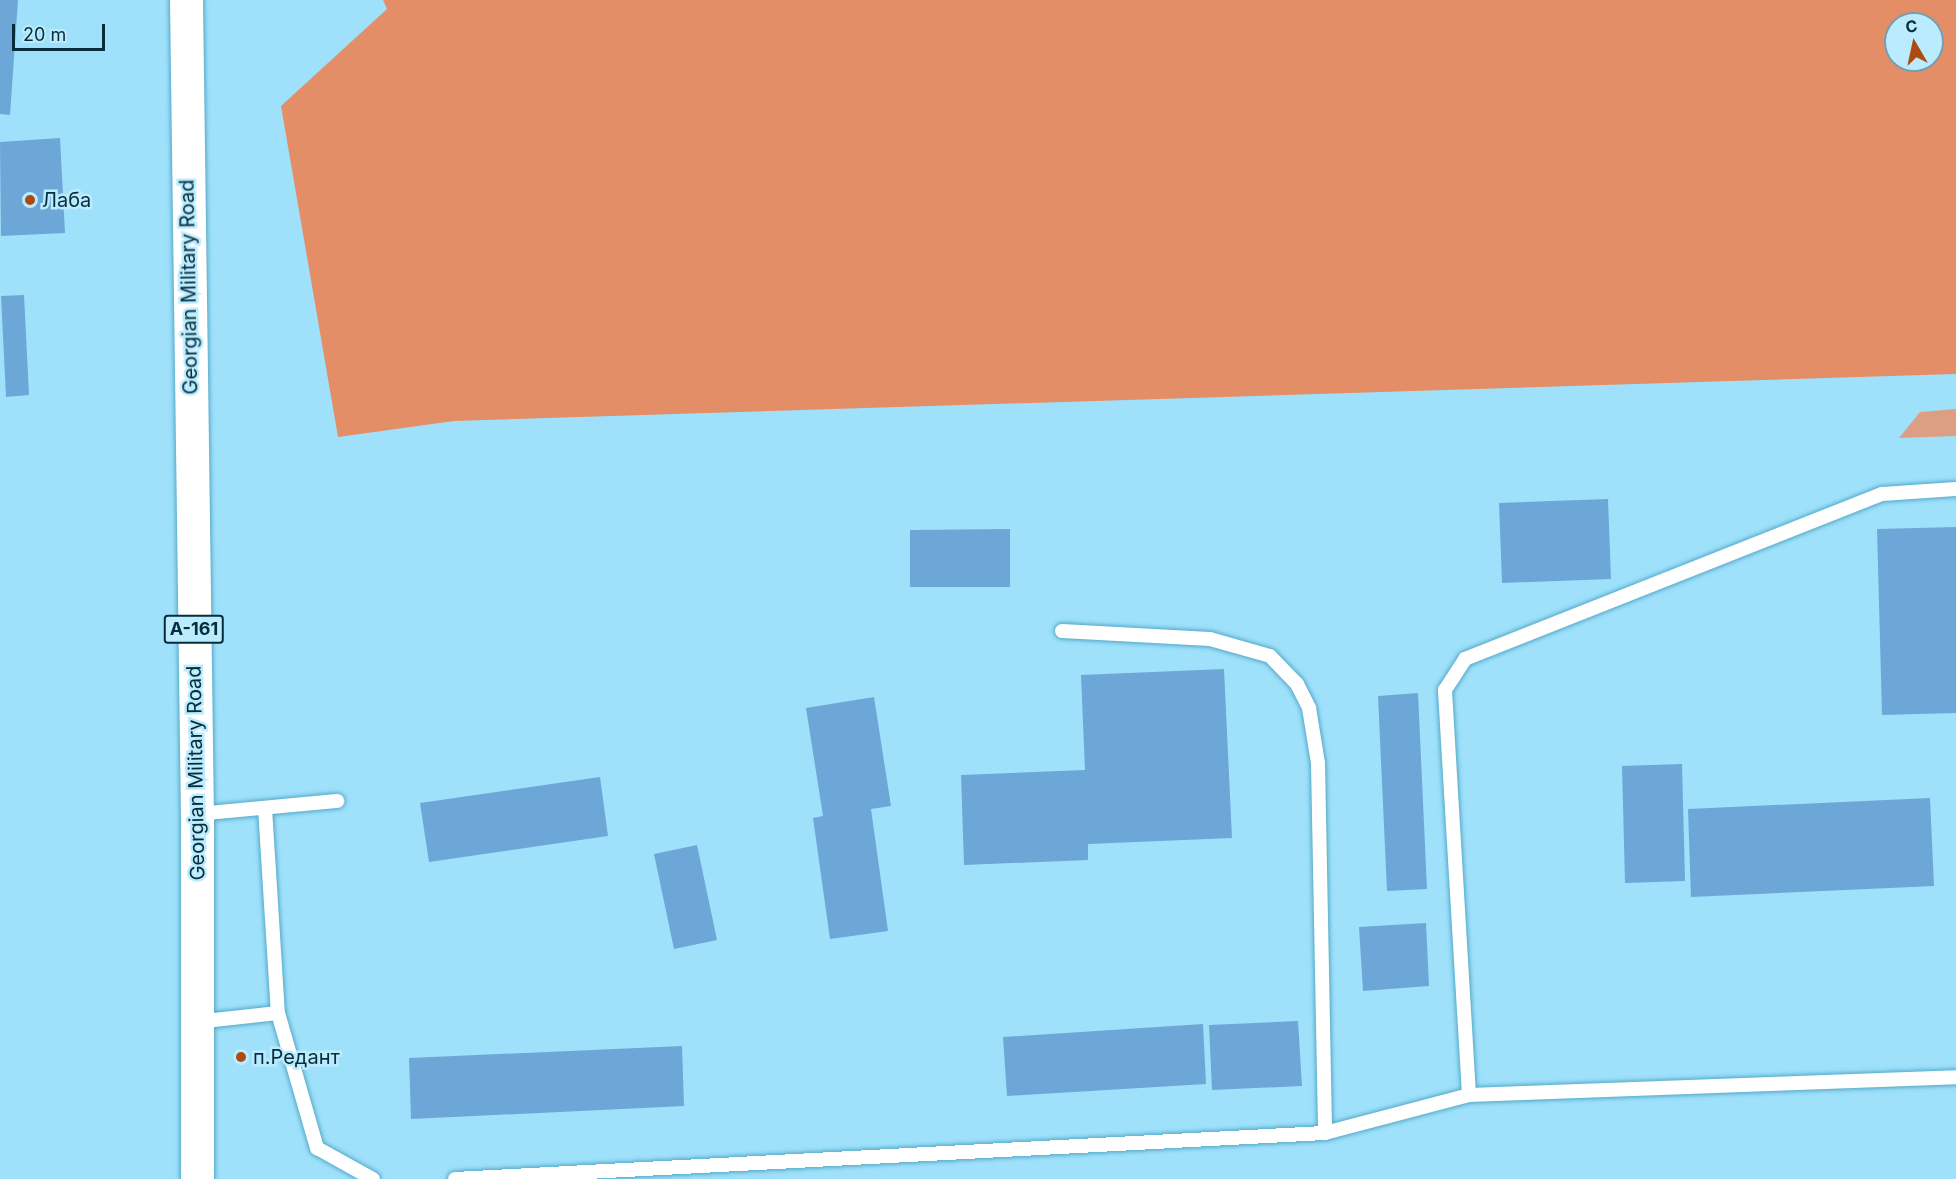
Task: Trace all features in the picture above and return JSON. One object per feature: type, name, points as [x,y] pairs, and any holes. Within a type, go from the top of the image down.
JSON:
[{"type":"highway","name":"Georgian Military Road","points":[[186,0],[197,814],[197,1179]]},
{"type":"lane","points":[[1469,1095],[1445,690],[1465,659],[1882,494],[1956,489]]},
{"type":"lane","points":[[1062,631],[1210,639],[1270,656],[1297,684],[1309,708],[1317,763],[1325,1133]]},
{"type":"lane","points":[[197,814],[337,801]]},
{"type":"lane","points":[[265,808],[278,1013],[317,1148],[373,1179]]},
{"type":"lane","points":[[196,1022],[278,1013]]},
{"type":"lane","points":[[455,1179],[1325,1133],[1469,1095],[1956,1077]]},
{"type":"shaded area","points":[[383,0],[1956,0],[1956,374],[454,421],[338,437],[281,106],[387,9]]},
{"type":"shaded area","points":[[1956,409],[1956,436],[1899,438],[1920,412]]},
{"type":"building","points":[[0,0],[18,0],[10,115],[0,114]]},
{"type":"building","points":[[60,138],[65,233],[1,236],[0,142]]},
{"type":"building","points":[[24,295],[29,395],[6,397],[1,296]]},
{"type":"building","points":[[1608,499],[1611,579],[1502,583],[1499,503]]},
{"type":"building","points":[[1956,527],[1956,713],[1882,715],[1877,529]]},
{"type":"building","points":[[1010,529],[1010,587],[910,587],[910,530]]},
{"type":"building","points":[[1224,669],[1232,838],[1088,844],[1088,860],[964,865],[961,775],[1085,770],[1081,675]]},
{"type":"building","points":[[1418,693],[1427,889],[1387,891],[1378,696]]},
{"type":"building","points":[[874,697],[891,806],[871,809],[888,931],[830,939],[813,818],[823,816],[806,708]]},
{"type":"building","points":[[1682,764],[1685,881],[1625,883],[1622,766]]},
{"type":"building","points":[[600,777],[608,836],[429,862],[420,803]]},
{"type":"building","points":[[1930,798],[1934,886],[1691,897],[1688,809]]},
{"type":"building","points":[[697,845],[717,940],[674,949],[654,854]]},
{"type":"building","points":[[1426,923],[1429,986],[1363,991],[1359,927]]},
{"type":"building","points":[[1298,1021],[1302,1086],[1212,1090],[1209,1025]]},
{"type":"building","points":[[1203,1024],[1206,1084],[1007,1096],[1003,1037]]},
{"type":"building","points":[[682,1046],[684,1106],[411,1119],[409,1058]]},
{"type":"place","name":"Лаба","points":[[30,200]]},
{"type":"place","name":"п.Редант","points":[[241,1057]]}]
